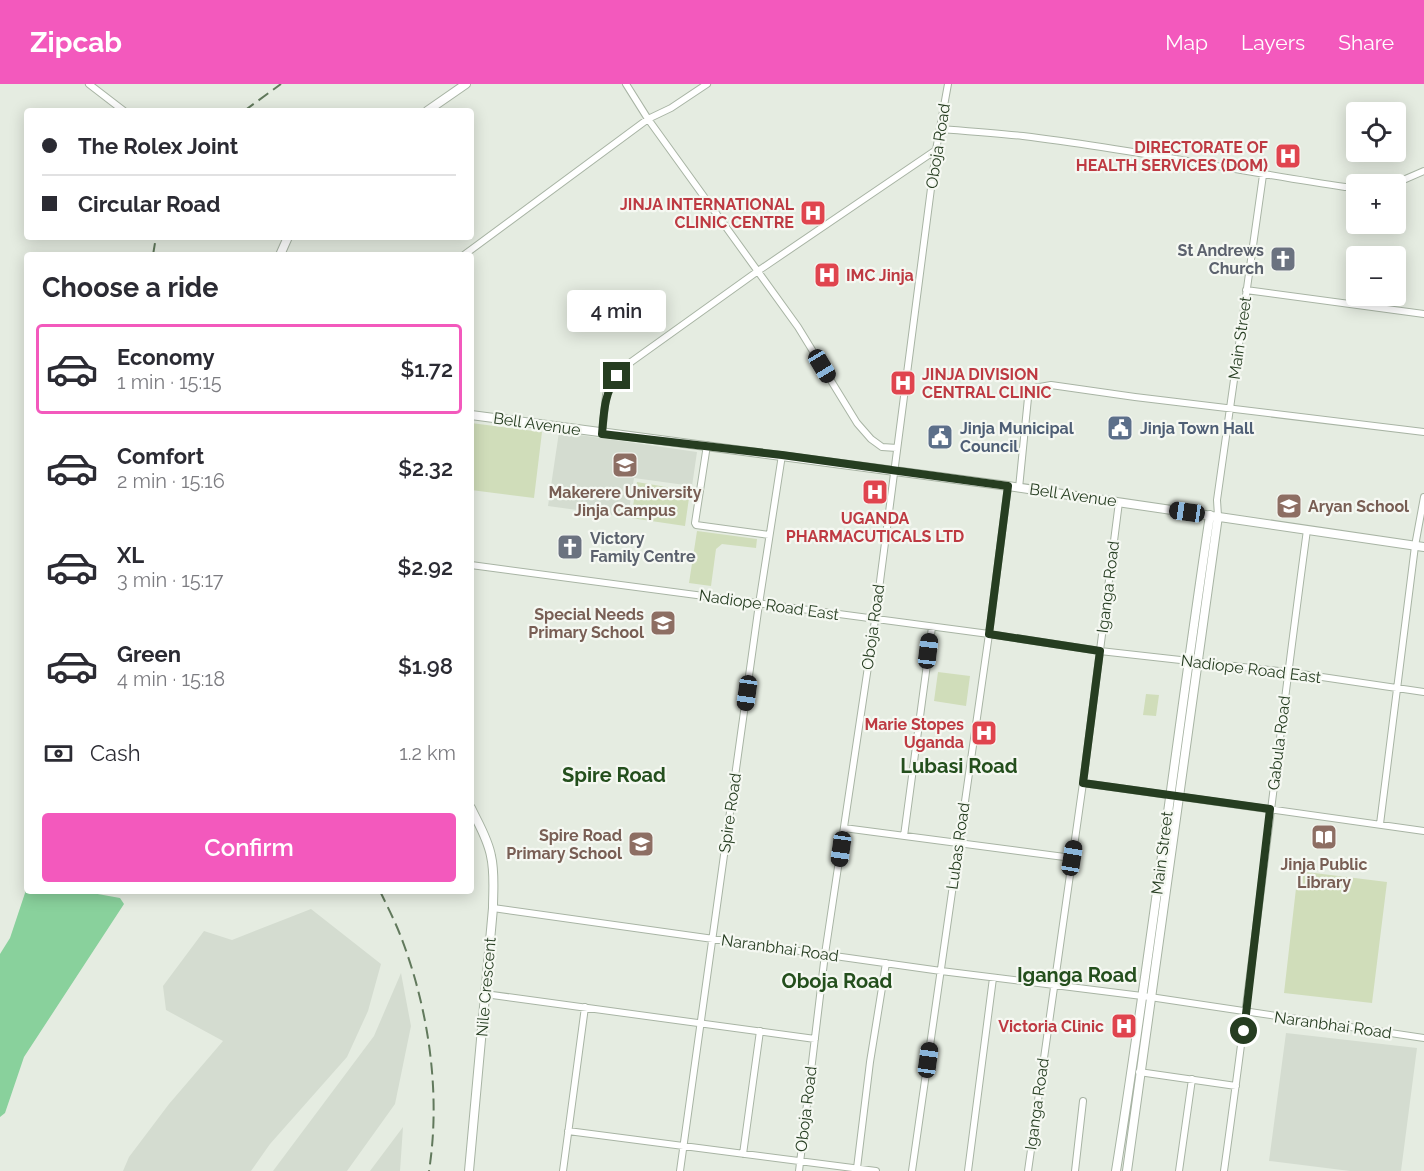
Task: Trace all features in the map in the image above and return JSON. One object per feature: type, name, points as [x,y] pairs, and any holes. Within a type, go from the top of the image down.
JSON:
[{"type":"street","points":[[89,84],[120,108]]},
{"type":"street","points":[[431,108],[466,84]]},
{"type":"street","points":[[626,84],[648,119],[798,327],[857,423],[871,439],[882,447],[897,448]]},
{"type":"street","points":[[469,252],[648,119],[671,108],[707,84]]},
{"type":"street","name":"Oboja Road","points":[[799,1171],[825,954],[875,620],[936,150],[948,84]]},
{"type":"street","points":[[941,129],[1022,136],[1346,187]]},
{"type":"street","points":[[602,434],[609,386],[632,362],[758,271],[936,150]]},
{"type":"street","points":[[1406,179],[1424,171]]},
{"type":"street","name":"Main Street","points":[[1127,1171],[1147,997],[1192,661],[1263,175]]},
{"type":"street","points":[[1246,290],[1424,314]]},
{"type":"street","points":[[1019,488],[1028,398],[1034,388],[1051,385],[1424,432]]},
{"type":"street","name":"Bell Avenue","points":[[474,415],[1008,486],[1420,547]]},
{"type":"street","points":[[707,445],[696,525],[769,535]]},
{"type":"street","name":"Spire Road","points":[[680,1171],[782,455]]},
{"type":"street","name":"Lubas Road","points":[[912,1171],[1008,486]]},
{"type":"street","points":[[1380,824],[1420,547],[1424,497]]},
{"type":"street","name":"Iganga Road","points":[[1028,1171],[1083,783],[1119,502]]},
{"type":"street","name":"Gabula Road","points":[[1224,1171],[1307,530]]},
{"type":"street","name":"Nadiope Road East","points":[[474,565],[989,634],[1100,651],[1288,672],[1424,692]]},
{"type":"street","points":[[904,836],[932,627]]},
{"type":"street","points":[[1083,783],[1424,831]]},
{"type":"street","name":"Nile Crescent","points":[[469,1171],[493,908],[491,855],[474,813]]},
{"type":"street","points":[[844,828],[1072,858]]},
{"type":"street","name":"Naranbhai Road","points":[[493,908],[993,978],[1147,997],[1424,1038]]},
{"type":"street","points":[[857,1168],[870,1062],[886,963]]},
{"type":"street","points":[[968,1171],[993,978]]},
{"type":"street","points":[[485,994],[814,1039]]},
{"type":"street","name":"Main Street","points":[[1116,1171],[1147,997]]},
{"type":"street","points":[[563,1171],[585,1007]]},
{"type":"street","points":[[743,1154],[760,1031]]},
{"type":"street","points":[[1139,1072],[1236,1086]]},
{"type":"street","points":[[1179,1171],[1192,1079]]},
{"type":"street","points":[[1075,1171],[1083,1101]]},
{"type":"street","points":[[568,1131],[876,1171]]},
{"type":"shaded area","points":[[474,423],[542,432],[534,498],[474,490]]},
{"type":"shaded area","name":"Makerere University Jinja Campus","points":[[559,432],[697,452],[692,486],[634,478],[628,517],[548,506]]},
{"type":"shaded area","points":[[637,482],[690,491],[685,526],[631,518]]},
{"type":"shaded area","points":[[697,531],[757,539],[756,548],[722,544],[716,549],[711,586],[689,583]]},
{"type":"shaded area","points":[[938,672],[970,676],[966,706],[934,701]]},
{"type":"shaded area","points":[[1146,694],[1159,695],[1156,716],[1143,715]]},
{"type":"shaded area","points":[[1298,871],[1387,882],[1372,1003],[1284,993]]},
{"type":"shaded area","points":[[25,894],[98,894],[120,898],[124,904],[24,1057],[5,1113],[0,1117],[0,954],[10,938]]},
{"type":"shaded area","points":[[311,909],[381,964],[368,1011],[347,1057],[270,1144],[251,1171],[123,1171],[129,1157],[169,1104],[223,1041],[166,1010],[163,986],[204,931],[232,940]]},
{"type":"shaded area","points":[[401,973],[411,1026],[395,1104],[347,1171],[273,1171],[374,1036]]},
{"type":"shaded area","points":[[1286,1033],[1417,1048],[1401,1171],[1350,1171],[1269,1161]]},
{"type":"shaded area","points":[[403,1127],[400,1171],[370,1171]]},
{"type":"railway","points":[[248,108],[281,84]]},
{"type":"railway","points":[[154,252],[156,240]]},
{"type":"railway","points":[[381,894],[399,931],[411,965],[430,1052],[434,1112],[429,1171]]},
{"type":"place","name":"DIRECTORATE OF HEALTH SERVICES (DOM)","points":[[1288,156]]},
{"type":"place","name":"JINJA INTERNATIONAL CLINIC CENTRE","points":[[813,213]]},
{"type":"place","name":"St Andrews Church","points":[[1283,259]]},
{"type":"place","name":"IMC Jinja","points":[[827,275]]},
{"type":"place","name":"JINJA DIVISION CENTRAL CLINIC","points":[[903,383]]},
{"type":"place","name":"Jinja Town Hall","points":[[1120,428]]},
{"type":"place","name":"Jinja Municipal Council","points":[[940,437]]},
{"type":"place","name":"Makerere University Jinja Campus","points":[[625,465]]},
{"type":"place","name":"UGANDA PHARMACUTICALS LTD","points":[[875,492]]},
{"type":"place","name":"Aryan School","points":[[1289,506]]},
{"type":"place","name":"Victory Family Centre","points":[[570,547]]},
{"type":"place","name":"Special Needs Primary School","points":[[663,623]]},
{"type":"place","name":"Marie Stopes Uganda","points":[[984,733]]},
{"type":"place","name":"Jinja Public Library","points":[[1324,837]]},
{"type":"place","name":"Spire Road Primary School","points":[[641,844]]},
{"type":"place","name":"Victoria Clinic","points":[[1124,1026]]},
{"type":"district","name":"Lubasi Road","points":[[959,766]]},
{"type":"district","name":"Spire Road","points":[[614,775]]},
{"type":"district","name":"Iganga Road","points":[[1077,975]]},
{"type":"district","name":"Oboja Road","points":[[837,981]]},
{"type":"route","points":[[617,376],[609,386],[606,396],[602,434],[707,445],[1008,486],[989,634],[1100,651],[1083,783],[1270,809],[1244,1031]]}]
